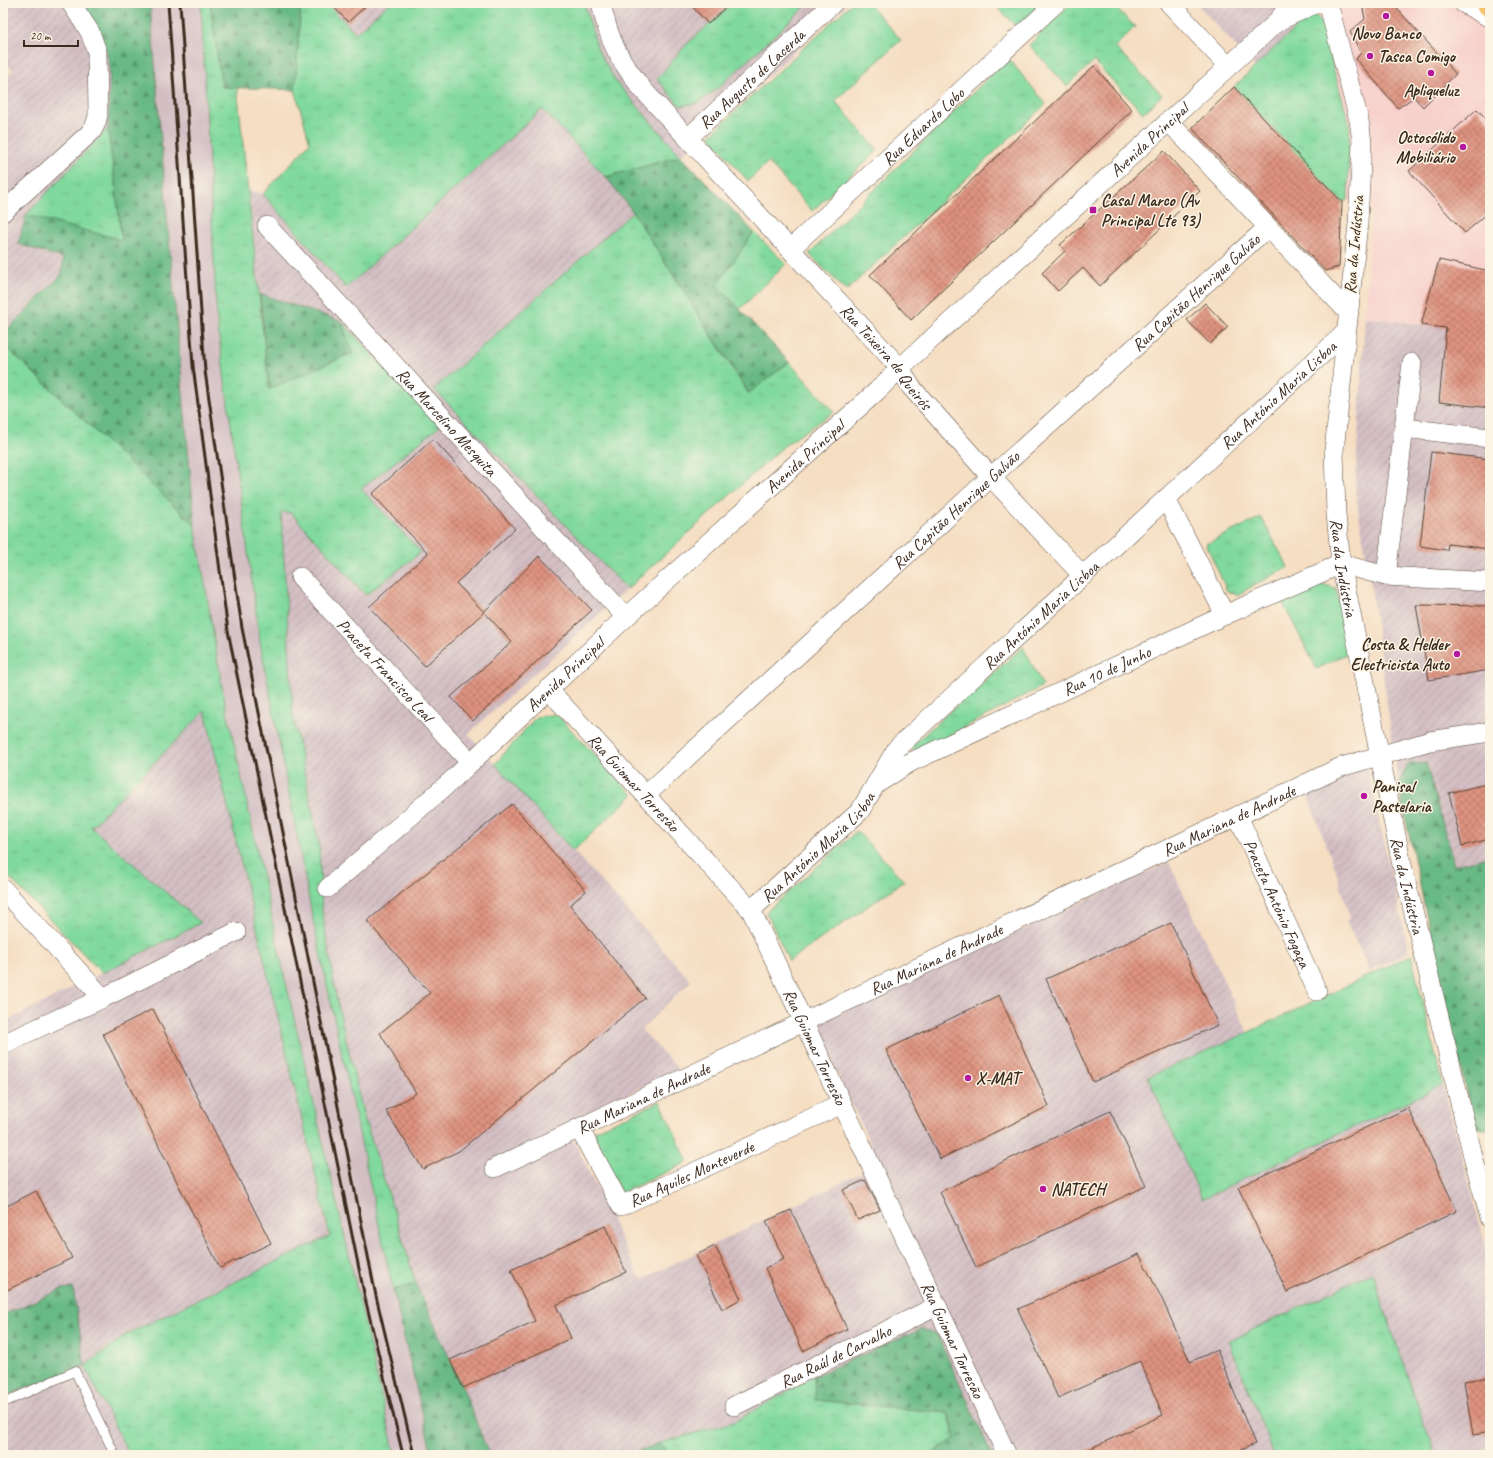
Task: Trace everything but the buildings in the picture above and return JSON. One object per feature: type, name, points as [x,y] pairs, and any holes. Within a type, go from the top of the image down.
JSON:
[{"type":"main road","points":[[1487,3],[1490,6]]},
{"type":"street","points":[[3,212],[92,131],[96,123],[98,115],[97,52],[90,32],[71,3]]},
{"type":"street","name":"Rua Teixeira de Queirós","points":[[601,3],[609,35],[622,61],[644,91],[900,368],[911,387],[991,477],[1083,576]]},
{"type":"street","name":"Rua Augusto de Lacerda","points":[[688,138],[833,3]]},
{"type":"street","name":"Rua Eduardo Lobo","points":[[790,249],[1056,3]]},
{"type":"street","points":[[1169,3],[1228,66]]},
{"type":"street","name":"Avenida Principal","points":[[328,888],[450,782],[548,689],[877,391],[900,368],[1277,22],[1291,3]]},
{"type":"street","name":"Avenida Principal","points":[[1277,22],[1317,3]]},
{"type":"street","name":"Rua da Indústria","points":[[1328,3],[1359,120],[1362,142],[1358,224],[1334,451],[1336,514],[1341,564],[1402,865],[1474,1160],[1490,1218]]},
{"type":"street","points":[[1463,3],[1490,18]]},
{"type":"street","points":[[1168,121],[1267,228],[1348,312]]},
{"type":"street","name":"Rua Marcelino Mesquita","points":[[267,226],[626,618]]},
{"type":"street","name":"Rua Capitão Henrique Galvão","points":[[646,796],[991,477],[1267,228]]},
{"type":"street","name":"Rua António Maria Lisboa","points":[[751,910],[860,811],[897,748],[1346,332]]},
{"type":"street","points":[[1386,576],[1412,362]]},
{"type":"street","points":[[1404,428],[1490,438]]},
{"type":"street","points":[[1166,499],[1225,615]]},
{"type":"street","points":[[1341,564],[1386,576],[1490,582]]},
{"type":"street","name":"Rua 10 de Junho","points":[[875,785],[909,763],[1225,615],[1341,564]]},
{"type":"street","name":"Praceta Francisco Leal","points":[[300,578],[470,762]]},
{"type":"street","name":"Rua Guiomar Torresão","points":[[548,689],[751,910],[1007,1455]]},
{"type":"street","name":"Rua Mariana de Andrade","points":[[495,1168],[1341,767],[1380,757],[1430,741],[1490,732]]},
{"type":"street","name":"Praceta António Fogaça","points":[[1238,816],[1317,991]]},
{"type":"street","points":[[3,889],[103,998]]},
{"type":"street","points":[[3,1044],[103,998],[236,932]]},
{"type":"street","name":"Rua Aquiles Monteverde","points":[[579,1128],[621,1206],[842,1104]]},
{"type":"street","name":"Rua Raúl de Carvalho","points":[[734,1406],[937,1306]]},
{"type":"lane","points":[[3,1403],[75,1371],[115,1455]]},
{"type":"shaded area","points":[[3,3],[79,3],[106,50],[110,67],[108,128],[26,215],[18,244],[63,258],[62,274],[3,334],[3,78],[13,70],[3,60]]},
{"type":"shaded area","points":[[150,3],[201,3],[217,322],[260,642],[314,925],[393,1290],[432,1455],[395,1455],[283,970],[223,692],[195,525],[170,252]]},
{"type":"shaded area","points":[[325,3],[389,3],[356,34]]},
{"type":"shaded area","points":[[584,3],[848,3],[681,156],[616,82],[598,50]]},
{"type":"shaded area","points":[[1196,3],[1318,3],[1312,12],[1255,67]]},
{"type":"shaded area","points":[[1318,3],[1490,3],[1490,334],[1365,317],[1372,206],[1348,200],[1350,125],[1333,67],[1324,24],[1312,12]]},
{"type":"shaded area","points":[[542,109],[606,177],[633,212],[435,389],[627,589],[468,734],[691,981],[641,1029],[678,1069],[566,1124],[637,1272],[642,1279],[880,1164],[814,1025],[1169,862],[1248,1033],[1411,955],[1443,1085],[1490,1262],[1490,1455],[992,1455],[937,1334],[814,1376],[734,1422],[660,1443],[628,1455],[489,1455],[463,1388],[416,1284],[364,1117],[336,996],[322,911],[319,845],[293,715],[281,512],[249,190],[263,194],[346,288]]},
{"type":"shaded area","points":[[1365,317],[1490,334],[1490,858],[1418,875],[1398,784],[1372,593],[1355,490]]},
{"type":"shaded area","points":[[205,710],[330,1237],[129,1333],[85,1366],[129,1455],[3,1455],[3,1023],[200,923],[91,827]]},
{"type":"shaded area","points":[[1367,767],[1409,952],[1370,971],[1346,921],[1350,918],[1336,870],[1307,795]]},
{"type":"green space","points":[[80,3],[150,3],[170,252],[195,525],[3,344],[3,334],[62,274],[63,258],[18,244],[26,215],[122,240],[108,128],[110,67],[106,50]]},
{"type":"green space","points":[[201,3],[210,3],[222,87],[237,87],[269,389],[352,353],[341,321],[440,426],[361,489],[421,552],[366,595],[291,513],[281,512],[293,715],[319,845],[322,911],[336,996],[364,1117],[416,1284],[393,1290],[314,925],[260,642],[217,322]]},
{"type":"green space","points":[[210,3],[301,3],[295,90],[222,87]]},
{"type":"green space","points":[[301,3],[325,3],[356,33],[389,3],[584,3],[598,50],[616,82],[681,156],[606,177],[542,109],[346,288],[263,194],[310,143],[295,90]]},
{"type":"green space","points":[[733,3],[809,3],[718,88],[698,103],[680,106],[657,79],[686,45]]},
{"type":"green space","points":[[852,3],[868,3],[901,40],[835,101],[878,150],[812,211],[768,162],[748,181],[709,136]]},
{"type":"green space","points":[[993,3],[1042,3],[1017,27]]},
{"type":"green space","points":[[1071,3],[1112,3],[1135,27],[1115,47],[1162,95],[1143,113],[1094,61],[1067,86],[1029,45]]},
{"type":"green space","points":[[1312,12],[1324,24],[1333,67],[1350,125],[1348,200],[1342,202],[1234,87]]},
{"type":"green space","points":[[1008,58],[1046,104],[846,291],[809,254]]},
{"type":"green space","points":[[108,128],[122,241],[26,215]]},
{"type":"green space","points":[[681,156],[754,232],[717,285],[789,362],[749,393],[633,212],[606,177]]},
{"type":"green space","points":[[633,212],[748,393],[789,362],[834,412],[785,445],[627,589],[434,389]]},
{"type":"green space","points":[[754,232],[786,264],[740,309],[717,285]]},
{"type":"green space","points":[[260,294],[341,321],[353,353],[269,389]]},
{"type":"green space","points":[[3,344],[195,525],[223,692],[283,970],[395,1455],[129,1455],[85,1366],[129,1333],[330,1236],[205,711],[91,827],[201,923],[102,973],[3,871]]},
{"type":"green space","points":[[1261,517],[1288,567],[1237,595],[1227,591],[1206,544]]},
{"type":"green space","points":[[1314,582],[1336,588],[1352,651],[1317,669],[1279,596]]},
{"type":"green space","points":[[1023,647],[1043,686],[916,753],[910,747]]},
{"type":"green space","points":[[556,714],[633,795],[573,851],[495,764],[536,717]]},
{"type":"green space","points":[[1426,763],[1454,865],[1490,857],[1490,1130],[1474,1126],[1398,784],[1408,764]]},
{"type":"green space","points":[[857,831],[904,881],[789,961],[766,912]]},
{"type":"green space","points":[[1411,955],[1443,1085],[1202,1199],[1148,1077],[1247,1033]]},
{"type":"green space","points":[[660,1101],[688,1162],[621,1193],[593,1132]]},
{"type":"green space","points":[[1372,1273],[1435,1455],[1274,1455],[1229,1341]]},
{"type":"green space","points":[[416,1284],[463,1388],[489,1455],[432,1455],[393,1290]]},
{"type":"green space","points":[[73,1288],[85,1366],[3,1397],[3,1315],[62,1289]]},
{"type":"green space","points":[[922,1329],[937,1334],[992,1455],[930,1455],[955,1438],[948,1413],[815,1400],[814,1376]]},
{"type":"green space","points":[[814,1376],[816,1400],[948,1413],[955,1438],[930,1455],[669,1455],[660,1443],[734,1422]]},
{"type":"green space","points":[[660,1443],[669,1455],[628,1455]]},
{"type":"railway","points":[[168,3],[193,366],[228,631],[365,1298],[403,1455]]},
{"type":"railway","points":[[180,3],[205,371],[242,628],[376,1296],[414,1455]]},
{"type":"place","name":"Novo Banco","points":[[1386,16]]},
{"type":"place","name":"Tasca Comigo","points":[[1370,56]]},
{"type":"place","name":"Apliqueluz","points":[[1431,73]]},
{"type":"place","name":"Octosólido Mobiliário","points":[[1463,147]]},
{"type":"place","name":"Casal Marco (Av Principal Lte 93)","points":[[1093,210]]},
{"type":"place","name":"Costa & Helder Electricista Auto","points":[[1457,654]]},
{"type":"place","name":"Panisal Pastelaria","points":[[1364,796]]},
{"type":"place","name":"X-MAT","points":[[968,1078]]},
{"type":"place","name":"NATECH","points":[[1043,1189]]}]
